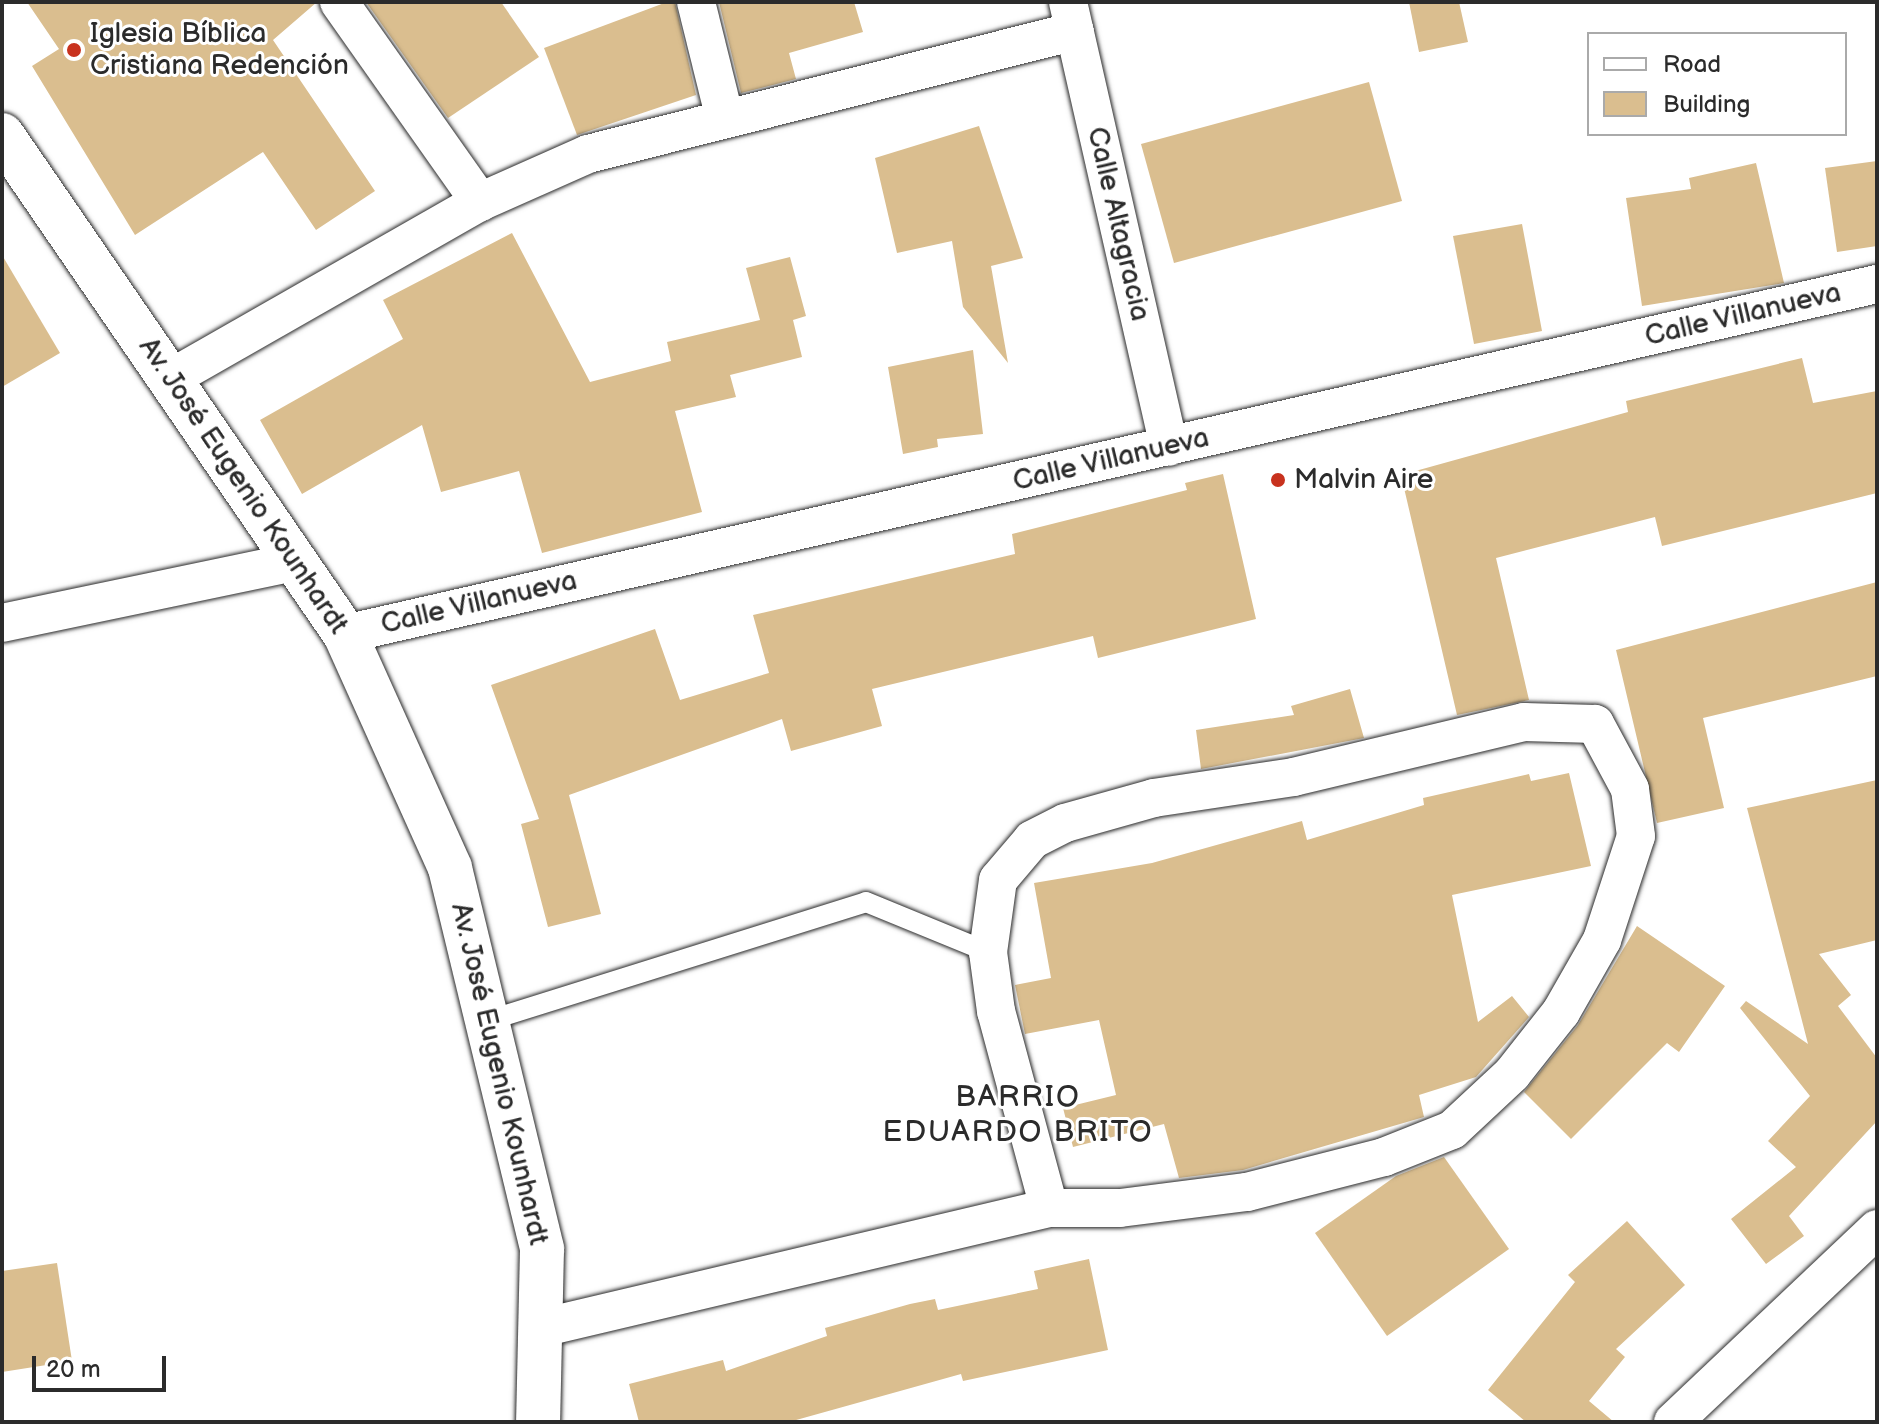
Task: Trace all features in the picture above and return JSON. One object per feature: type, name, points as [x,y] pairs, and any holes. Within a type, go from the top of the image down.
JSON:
[{"type":"street","points":[[339,2],[480,202]]},
{"type":"street","points":[[696,2],[724,115]]},
{"type":"street","points":[[171,378],[480,202],[588,154],[1071,16]]},
{"type":"street","name":"Calle Altagracia","points":[[1071,16],[1169,447]]},
{"type":"street","name":"Av. José Eugenio Kounhardt","points":[[2,135],[298,561],[345,634],[450,868],[542,1249],[538,1422]]},
{"type":"street","name":"Calle Villanueva","points":[[345,634],[1877,284]]},
{"type":"street","points":[[2,623],[298,561]]},
{"type":"street","points":[[541,1328],[1049,1208],[1120,1208],[1247,1192],[1384,1157],[1452,1130],[1512,1074],[1561,1012],[1602,940],[1636,836],[1630,789],[1595,724],[1565,718],[1294,777],[1154,798],[1032,840],[998,880],[988,952],[996,1011],[1049,1208]]},
{"type":"street","points":[[1673,1422],[1877,1229]]},
{"type":"lane","points":[[487,1021],[866,902],[988,952]]},
{"type":"building","points":[[27,2],[317,2],[273,40],[375,191],[316,230],[263,152],[135,235],[32,66],[59,49]]},
{"type":"building","points":[[366,2],[501,2],[539,57],[448,118]]},
{"type":"building","points":[[667,2],[675,2],[696,95],[577,135],[544,48]]},
{"type":"building","points":[[719,2],[854,2],[863,32],[789,53],[796,79],[741,93]]},
{"type":"building","points":[[1409,2],[1459,2],[1468,42],[1419,52]]},
{"type":"building","points":[[1369,82],[1402,201],[1174,263],[1141,144]]},
{"type":"building","points":[[979,126],[1023,258],[991,266],[1008,363],[963,307],[952,241],[897,253],[875,158]]},
{"type":"building","points":[[1877,161],[1877,246],[1837,252],[1825,168]]},
{"type":"building","points":[[1756,163],[1784,283],[1642,306],[1626,198],[1691,189],[1689,178]]},
{"type":"building","points":[[1522,224],[1542,331],[1474,344],[1453,236]]},
{"type":"building","points":[[512,233],[590,382],[671,361],[667,342],[760,320],[746,268],[790,257],[806,316],[793,320],[802,357],[730,375],[736,397],[675,411],[702,512],[542,553],[519,471],[441,492],[422,425],[302,494],[260,420],[403,339],[383,300]]},
{"type":"building","points":[[2,255],[60,353],[2,387]]},
{"type":"building","points":[[973,350],[983,434],[937,439],[938,447],[903,454],[888,367]]},
{"type":"building","points":[[1802,358],[1813,403],[1877,391],[1877,493],[1662,546],[1655,517],[1496,558],[1529,700],[1457,715],[1401,475],[1628,412],[1626,401]]},
{"type":"building","points":[[1223,474],[1256,619],[1098,658],[1093,636],[872,689],[882,726],[791,751],[782,719],[569,795],[601,914],[548,927],[521,824],[539,819],[491,685],[655,629],[680,700],[769,673],[753,615],[1015,554],[1012,534],[1187,490],[1185,483]]},
{"type":"building","points":[[1877,582],[1877,676],[1703,718],[1724,808],[1657,823],[1616,650]]},
{"type":"building","points":[[1350,689],[1364,738],[1201,769],[1196,730],[1294,715],[1291,706]]},
{"type":"building","points":[[1569,773],[1591,866],[1452,895],[1478,1022],[1512,996],[1529,1017],[1476,1077],[1419,1095],[1424,1117],[1243,1170],[1179,1178],[1164,1124],[1073,1147],[1063,1108],[1116,1095],[1099,1020],[1025,1034],[1015,985],[1051,978],[1034,883],[1152,863],[1302,821],[1307,840],[1424,805],[1423,798],[1529,774],[1531,781]]},
{"type":"building","points":[[1877,780],[1877,940],[1819,954],[1851,995],[1838,1006],[1877,1058],[1877,1121],[1789,1216],[1804,1236],[1766,1264],[1731,1219],[1796,1167],[1768,1141],[1810,1096],[1740,1008],[1746,1001],[1808,1044],[1747,808]]},
{"type":"building","points":[[1637,926],[1725,986],[1679,1052],[1667,1043],[1571,1139],[1524,1092],[1578,1025]]},
{"type":"building","points":[[1444,1157],[1509,1249],[1387,1336],[1315,1233],[1396,1176]]},
{"type":"building","points":[[1627,1221],[1685,1285],[1616,1349],[1625,1357],[1589,1401],[1614,1422],[1526,1422],[1488,1390],[1575,1282],[1568,1275]]},
{"type":"building","points":[[1089,1259],[1108,1350],[963,1381],[961,1374],[789,1422],[639,1422],[629,1384],[723,1360],[726,1371],[827,1336],[825,1328],[910,1304],[935,1299],[938,1310],[1038,1289],[1034,1271]]},
{"type":"building","points":[[57,1263],[72,1361],[2,1372],[2,1271]]},
{"type":"place","name":"Iglesia Bíblica Cristiana Redención","points":[[74,50]]},
{"type":"place","name":"Malvin Aire","points":[[1278,480]]},
{"type":"district","name":"BARRIO EDUARDO BRITO","points":[[1018,1114]]}]
